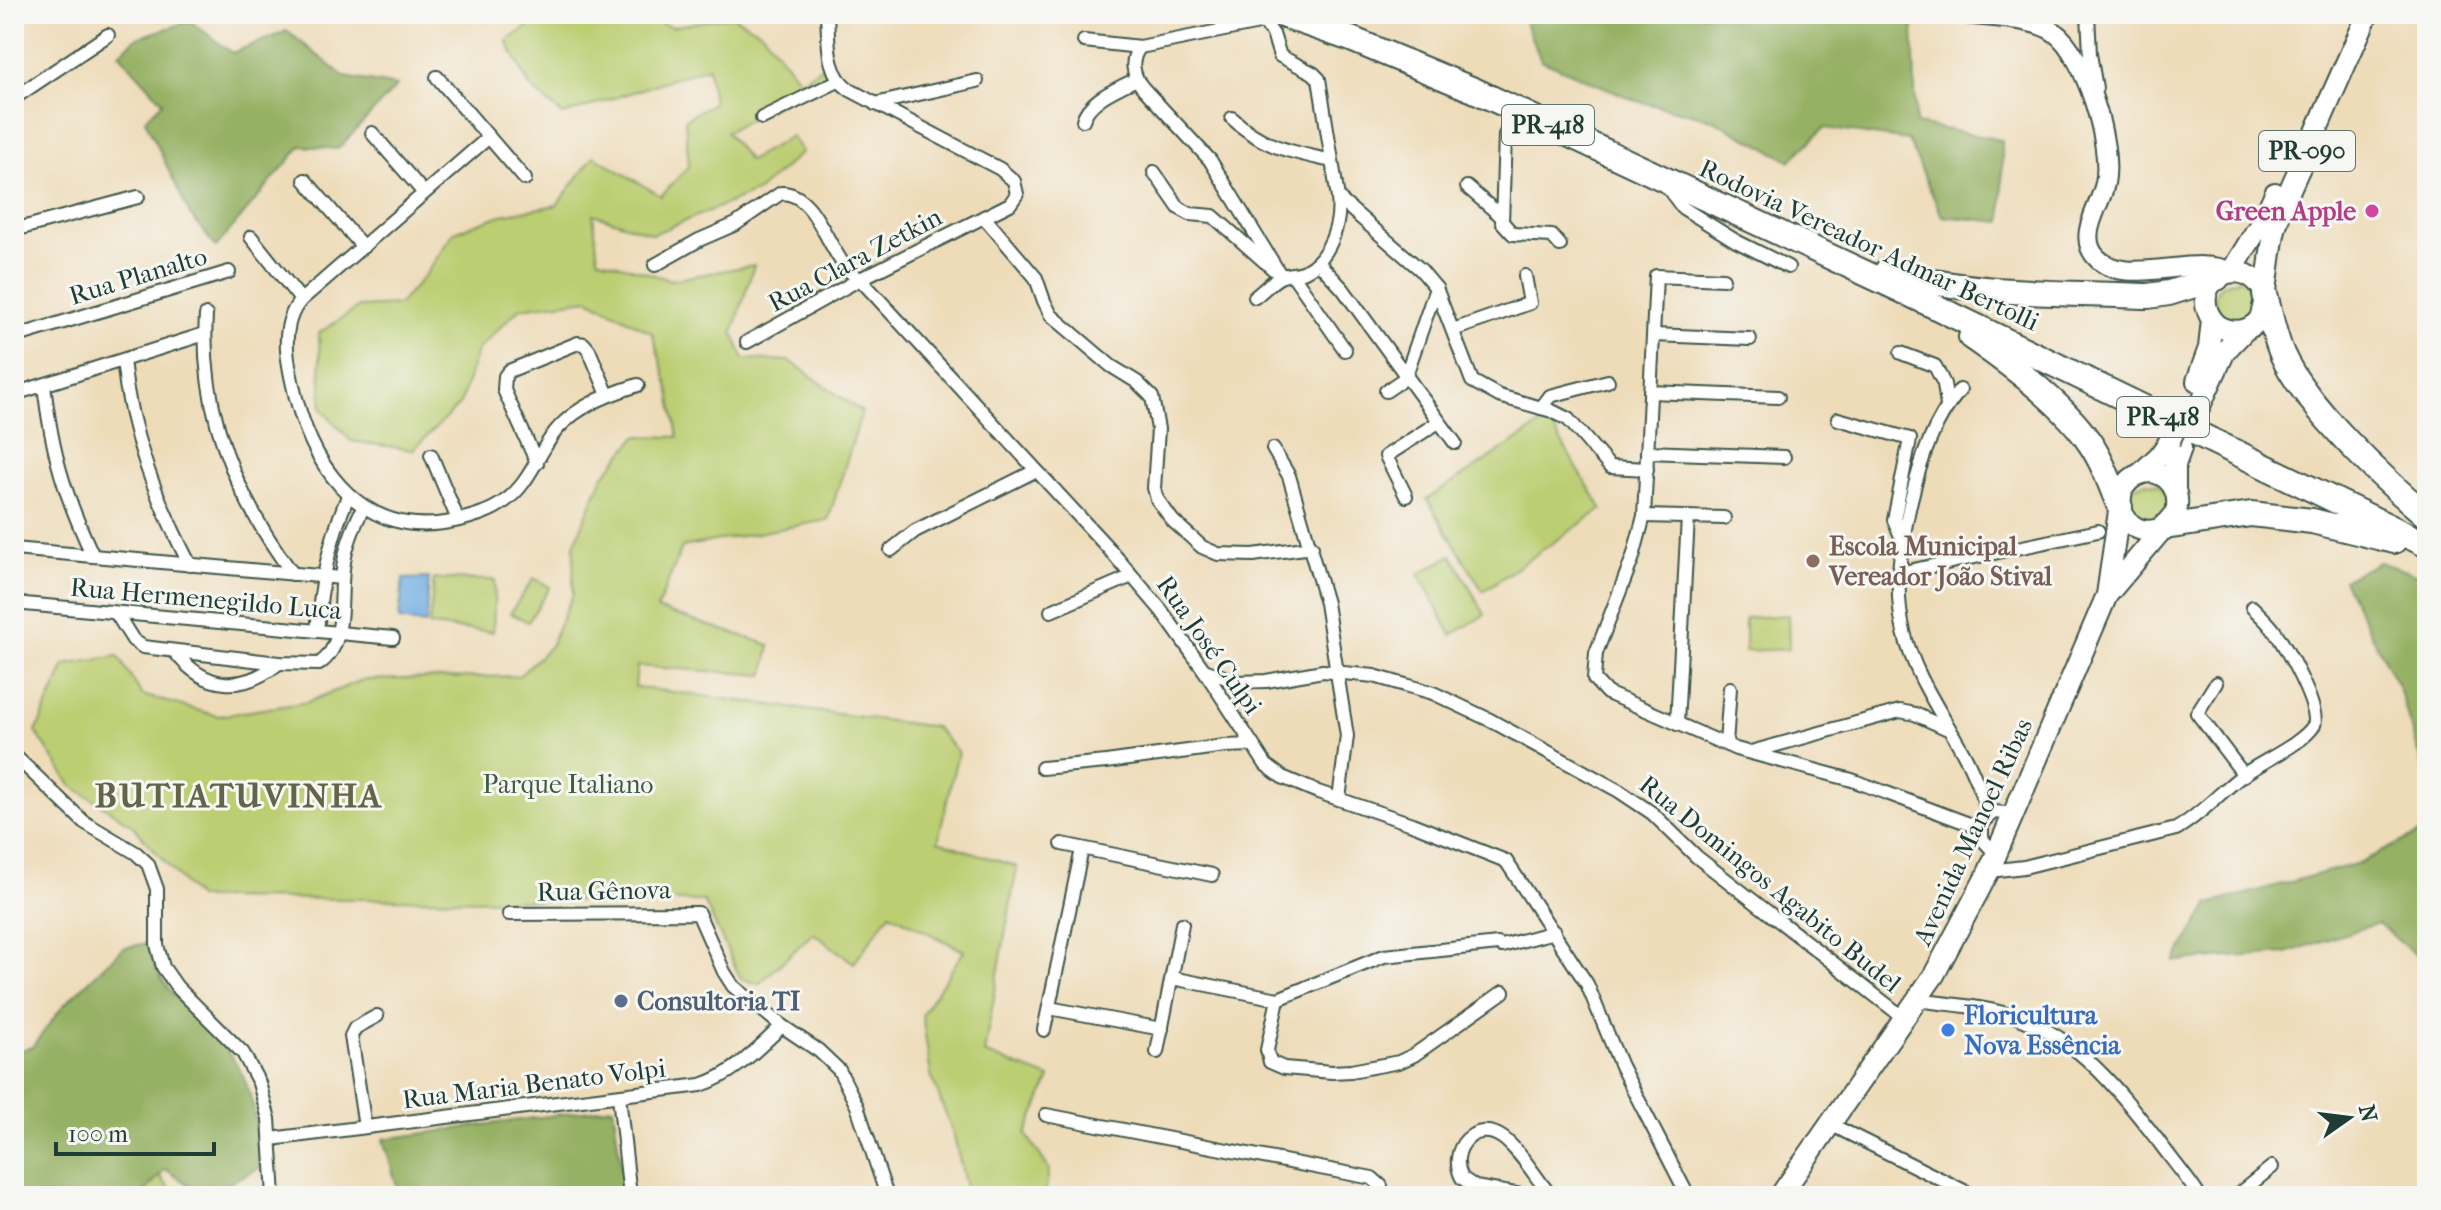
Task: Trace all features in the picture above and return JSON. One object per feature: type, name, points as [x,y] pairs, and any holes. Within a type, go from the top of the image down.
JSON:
[{"type":"highway","name":"Rodovia Vereador Admar Bertolli","points":[[1270,17],[1423,68],[1517,110],[1899,289],[2427,545]]},
{"type":"highway","points":[[1813,249],[1917,280],[1969,288],[2148,296],[2169,293],[2224,275]]},
{"type":"highway","points":[[1899,289],[1992,353],[2062,411],[2092,447],[2120,507]]},
{"type":"highway","points":[[2265,294],[2282,354],[2301,386],[2370,464],[2427,516]]},
{"type":"highway","points":[[2165,527],[2235,515],[2279,516],[2346,528],[2427,552]]},
{"type":"main road","name":"PR-090","points":[[2224,275],[2264,218],[2353,14]]},
{"type":"main road","name":"PR-090","points":[[2265,294],[2270,250],[2282,210],[2368,14]]},
{"type":"main road","points":[[2175,487],[2159,474],[2132,477],[2122,490],[2120,507],[2123,516],[2137,529],[2147,532],[2165,527],[2176,513],[2175,445],[2209,370],[2264,312],[2265,294],[2248,274],[2224,275],[2207,293],[2206,302],[2212,319],[2209,370]]},
{"type":"main road","points":[[2212,319],[2226,330],[2245,330]]},
{"type":"main road","points":[[2140,474],[2175,445]]},
{"type":"main road","name":"Avenida Manoel Ribas","points":[[1780,1196],[1949,950],[1993,863],[2107,595],[2120,507]]},
{"type":"main road","name":"Avenida Manoel Ribas","points":[[2107,595],[2165,527]]},
{"type":"street","points":[[827,14],[830,61],[838,81],[875,104],[977,81]]},
{"type":"street","points":[[1965,14],[2036,24],[2054,32],[2073,55],[2100,115]]},
{"type":"street","points":[[2088,14],[2090,54],[2107,171],[2103,193],[2089,226],[2091,249],[2104,264],[2117,268],[2145,270],[2193,266],[2224,275]]},
{"type":"street","points":[[1084,41],[1140,47],[1270,17],[1280,56],[1319,79],[1338,198],[1337,224],[1318,262],[1287,275],[1255,297]]},
{"type":"street","points":[[14,98],[108,35]]},
{"type":"street","points":[[1140,47],[1134,57],[1136,79],[1210,160],[1287,275],[1345,350]]},
{"type":"street","points":[[437,77],[525,179]]},
{"type":"street","points":[[1083,120],[1094,104],[1136,79]]},
{"type":"street","points":[[762,118],[838,81]]},
{"type":"street","name":"Rua Clara Zetkin","points":[[747,342],[1015,199],[1017,189],[1008,175],[875,104]]},
{"type":"street","points":[[1517,110],[1505,135],[1502,217],[1506,230],[1518,235],[1552,236],[1560,245]]},
{"type":"street","points":[[1232,118],[1249,134],[1269,145],[1332,161]]},
{"type":"street","points":[[372,133],[424,193]]},
{"type":"street","points":[[489,137],[301,300],[290,315],[287,323],[288,351],[297,400],[320,460],[348,496],[363,508],[381,516],[415,523],[458,520],[502,504],[524,484],[546,444],[563,424],[587,405],[638,385]]},
{"type":"street","points":[[1154,172],[1179,208],[1190,214],[1213,216],[1235,238],[1287,275]]},
{"type":"street","points":[[1660,177],[1683,208],[1736,241],[1788,267]]},
{"type":"street","points":[[305,180],[363,247]]},
{"type":"street","points":[[1467,187],[1502,217]]},
{"type":"street","name":"Rua José Culpi","points":[[655,265],[699,240],[736,224],[774,196],[790,193],[807,205],[851,274],[860,279],[1132,576],[1171,623],[1266,765],[1282,777],[1497,856],[1512,867],[1592,993],[1626,1076],[1688,1196]]},
{"type":"street","points":[[14,230],[138,197]]},
{"type":"street","points":[[1338,198],[1421,270],[1436,288],[1472,381],[1499,396],[1568,419],[1610,467],[1647,469]]},
{"type":"street","points":[[984,217],[1036,278],[1051,315],[1152,397],[1158,429],[1154,488],[1157,499],[1173,521],[1202,547],[1218,554],[1253,555],[1312,547]]},
{"type":"street","points":[[251,237],[301,300]]},
{"type":"street","points":[[1318,262],[1343,289],[1437,423],[1455,443]]},
{"type":"street","name":"Rua Planalto","points":[[14,337],[229,272]]},
{"type":"street","points":[[1453,330],[1530,303],[1525,276]]},
{"type":"street","points":[[1723,279],[1656,276],[1644,516],[1633,557],[1596,653],[1594,679],[1607,693],[1749,753],[1862,783],[1980,828]]},
{"type":"street","points":[[1386,391],[1405,378],[1436,288]]},
{"type":"street","points":[[206,315],[209,392],[231,468],[253,516],[293,574]]},
{"type":"street","points":[[14,394],[205,334]]},
{"type":"street","points":[[1654,335],[1750,339]]},
{"type":"street","points":[[537,463],[504,390],[505,376],[509,371],[578,343],[584,344],[608,395]]},
{"type":"street","points":[[1901,353],[1935,366],[1944,384],[1947,406]]},
{"type":"street","points":[[123,360],[130,411],[142,458],[163,511],[190,565]]},
{"type":"street","points":[[1541,408],[1550,396],[1608,381]]},
{"type":"street","points":[[44,385],[58,471],[66,497],[93,556]]},
{"type":"street","points":[[1960,390],[1947,406],[1925,449],[1902,539],[1899,573],[1901,613],[1909,650],[1925,687],[1971,767],[1989,814]]},
{"type":"street","points":[[1650,392],[1778,397]]},
{"type":"street","points":[[1838,419],[1910,439],[1894,520],[1902,539]]},
{"type":"street","points":[[1406,496],[1386,456],[1437,423]]},
{"type":"street","points":[[1273,449],[1289,476],[1322,585],[1347,736],[1339,799]]},
{"type":"street","points":[[1647,452],[1784,457]]},
{"type":"street","points":[[431,455],[458,520]]},
{"type":"street","points":[[891,550],[915,531],[1035,471]]},
{"type":"street","points":[[317,631],[322,577],[332,536],[348,496]]},
{"type":"street","points":[[116,613],[137,644],[152,650],[319,664],[331,653],[338,633],[348,541],[363,508]]},
{"type":"street","points":[[1644,516],[1724,518]]},
{"type":"street","points":[[1677,724],[1688,517]]},
{"type":"street","points":[[1899,573],[2098,531]]},
{"type":"street","points":[[14,549],[342,578]]},
{"type":"street","points":[[1051,611],[1132,576]]},
{"type":"street","name":"Rua Hermenegildo Luca","points":[[14,603],[393,638]]},
{"type":"street","points":[[2015,814],[1999,811],[1989,814],[1980,828],[1993,863],[2024,867],[2176,829],[2191,821],[2244,775],[2304,735],[2316,716],[2312,702],[2276,632],[2252,607]]},
{"type":"street","points":[[176,653],[195,674],[220,683],[246,682],[279,663]]},
{"type":"street","name":"Rua Domingos Agabito Budel","points":[[1204,670],[1225,679],[1251,683],[1309,673],[1338,672],[1391,680],[1421,688],[1516,733],[1637,803],[1666,825],[1697,857],[1904,1018]]},
{"type":"street","points":[[2216,683],[2197,713],[2244,775]]},
{"type":"street","points":[[1726,744],[1730,688]]},
{"type":"street","points":[[1749,753],[1900,711],[1915,714],[1950,730]]},
{"type":"street","points":[[1042,768],[1252,745]]},
{"type":"street","points":[[14,755],[84,822],[136,853],[148,864],[156,880],[157,945],[163,967],[177,987],[232,1041],[252,1067],[265,1102],[271,1139],[274,1196]]},
{"type":"street","points":[[1062,844],[1212,875]]},
{"type":"street","points":[[1044,1030],[1082,849]]},
{"type":"street","name":"Rua Gênova","points":[[509,914],[698,913],[728,980],[782,1026]]},
{"type":"street","points":[[1157,1052],[1182,924]]},
{"type":"street","points":[[1172,978],[1278,999],[1384,956],[1502,946],[1553,929]]},
{"type":"street","points":[[1278,999],[1267,1050],[1270,1062],[1284,1068],[1342,1071],[1407,1059],[1503,992]]},
{"type":"street","points":[[1917,1000],[2015,1016],[2062,1040],[2092,1064],[2121,1095],[2199,1196]]},
{"type":"street","points":[[1049,1008],[1162,1029]]},
{"type":"street","points":[[365,1127],[351,1036],[355,1028],[377,1016]]},
{"type":"street","points":[[782,1026],[830,1060],[846,1081],[887,1196]]},
{"type":"street","name":"Rua Maria Benato Volpi","points":[[271,1139],[687,1088],[716,1080],[737,1068],[782,1026]]},
{"type":"street","points":[[619,1096],[630,1196]]},
{"type":"street","points":[[1046,1115],[1372,1178],[1381,1191]]},
{"type":"street","points":[[1830,1124],[1974,1196]]},
{"type":"street","points":[[1527,1196],[1475,1187],[1462,1178],[1457,1164],[1460,1149],[1469,1138],[1488,1132],[1508,1143],[1551,1196]]},
{"type":"street","points":[[2236,1196],[2272,1167]]},
{"type":"green space","name":"Parque Italiano","points":[[546,14],[649,14],[650,20],[672,27],[732,16],[762,32],[800,81],[821,67],[830,76],[726,132],[749,161],[791,136],[802,152],[758,191],[653,234],[593,214],[598,258],[671,280],[754,265],[733,333],[744,359],[790,361],[862,412],[828,520],[682,547],[657,609],[770,645],[764,675],[637,666],[635,687],[935,727],[958,752],[938,841],[1017,867],[984,1053],[1050,1078],[1026,1134],[1049,1169],[1045,1196],[968,1196],[954,1136],[931,1075],[922,1014],[964,951],[890,913],[854,963],[813,933],[759,984],[741,979],[704,901],[197,898],[132,825],[71,785],[36,732],[65,665],[118,656],[142,695],[218,716],[308,702],[362,680],[519,676],[550,646],[573,594],[574,545],[603,476],[637,436],[678,437],[670,392],[652,333],[589,299],[520,308],[478,349],[460,404],[413,450],[351,441],[322,409],[319,333],[359,307],[398,305],[426,274],[454,232],[501,215],[557,205],[594,156],[661,196],[689,166],[685,119],[713,103],[708,67],[563,115],[530,87],[507,41]]},
{"type":"green space","points":[[1521,14],[1902,14],[1913,21],[1916,124],[2002,140],[2002,222],[1942,216],[1908,140],[1824,128],[1790,161],[1712,119],[1637,101],[1541,60]]},
{"type":"green space","points":[[190,21],[232,53],[287,31],[345,77],[397,86],[338,149],[301,146],[216,247],[190,215],[145,120],[163,102],[119,53],[137,38]]},
{"type":"green space","points":[[2241,278],[2261,301],[2245,326],[2216,315],[2218,289]]},
{"type":"green space","points":[[1548,420],[1602,509],[1483,591],[1427,499]]},
{"type":"green space","points":[[2146,482],[2159,485],[2168,497],[2167,512],[2150,524],[2131,516],[2128,495],[2132,488]]},
{"type":"green space","points":[[1452,555],[1485,615],[1451,635],[1419,574]]},
{"type":"green space","points":[[2379,562],[2427,578],[2427,779],[2399,688],[2343,580]]},
{"type":"green space","points":[[534,578],[550,587],[528,622],[510,613]]},
{"type":"green space","points":[[434,579],[495,580],[493,632],[429,626]]},
{"type":"green space","points":[[1788,615],[1789,649],[1745,651],[1745,618]]},
{"type":"green space","points":[[2427,791],[2427,965],[2378,923],[2286,953],[2175,961],[2209,904],[2359,863],[2424,831]]},
{"type":"green space","points":[[148,943],[163,982],[220,1042],[243,1076],[254,1109],[261,1167],[205,1195],[165,1169],[141,1196],[14,1196],[14,1052],[32,1047],[64,1005],[123,948]]},
{"type":"green space","points":[[613,1107],[625,1196],[400,1196],[383,1139]]},
{"type":"green space","points":[[159,1175],[176,1196],[141,1196]]},
{"type":"water","points":[[429,578],[426,624],[399,620],[403,579]]},
{"type":"place","name":"Green Apple","points":[[2372,211]]},
{"type":"place","name":"Escola Municipal Vereador João Stival","points":[[1813,561]]},
{"type":"place","name":"Consultoria TI","points":[[621,1001]]},
{"type":"place","name":"Floricultura Nova Essência","points":[[1948,1030]]},
{"type":"district","name":"BUTIATUVINHA","points":[[239,796]]}]
